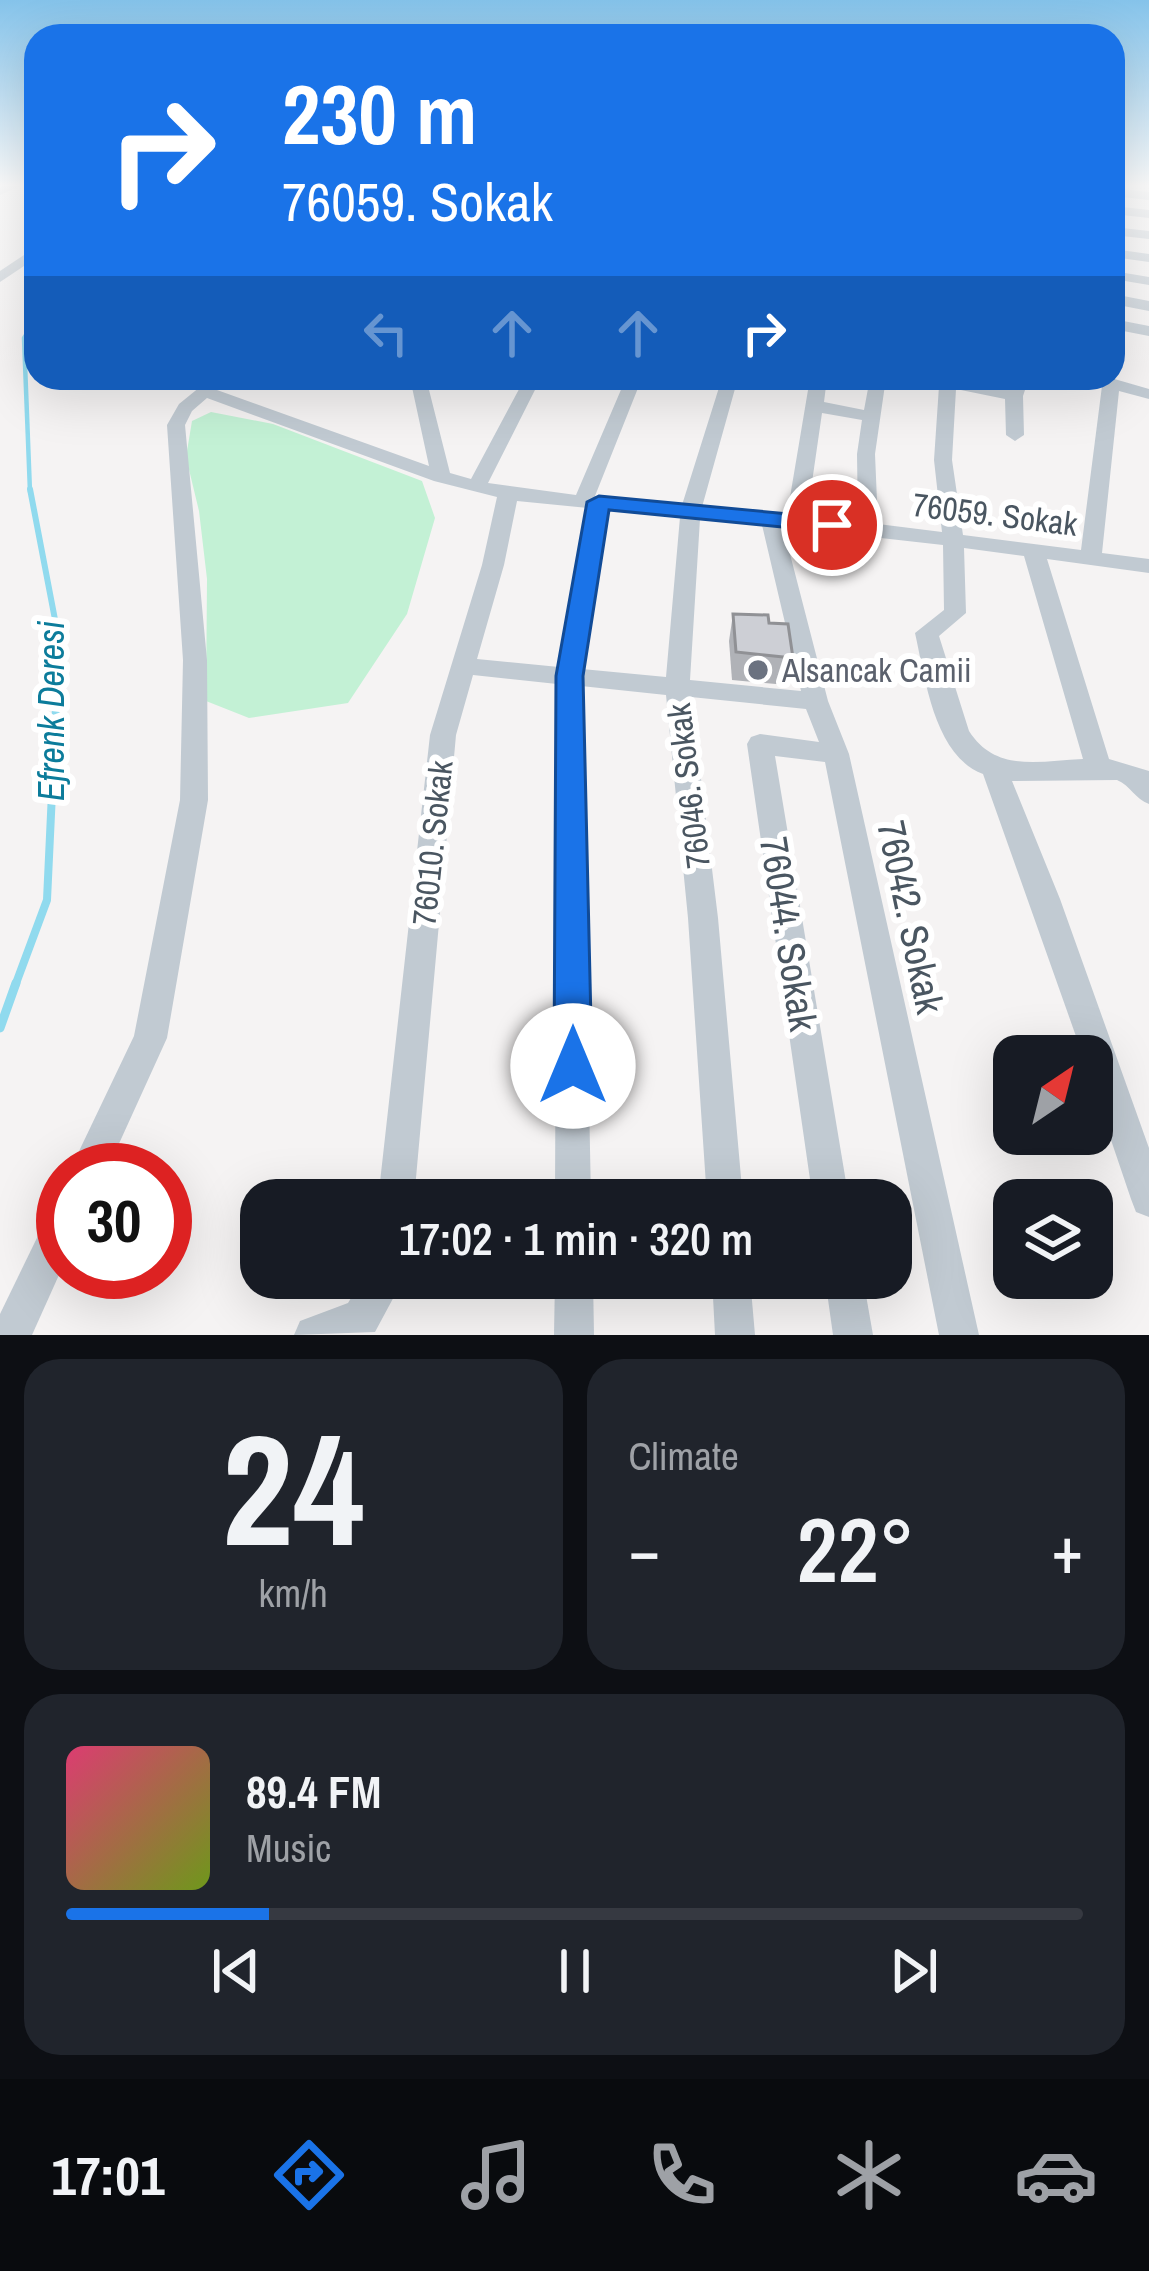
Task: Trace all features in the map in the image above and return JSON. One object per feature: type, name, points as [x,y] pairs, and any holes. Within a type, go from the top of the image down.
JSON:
[{"type":"street","points":[[101,1143],[150,1038],[194,800],[195,659],[176,425],[208,390]]},
{"type":"street","name":"76059. Sokak","points":[[225,390],[476,488],[868,529],[1149,566]]},
{"type":"street","points":[[421,390],[440,477]]},
{"type":"street","points":[[476,488],[526,390]]},
{"type":"street","points":[[573,1179],[569,676],[591,502],[630,390]]},
{"type":"street","name":"76046. Sokak","points":[[723,1179],[704,918],[677,687],[691,510],[726,390]]},
{"type":"street","points":[[784,520],[817,390],[870,416]]},
{"type":"street","points":[[868,529],[870,416],[875,390]]},
{"type":"street","points":[[948,390],[943,460],[953,539],[955,613],[927,634],[942,695],[968,755],[994,770],[1099,768],[1145,786]]},
{"type":"street","points":[[1015,435],[1018,390]]},
{"type":"street","points":[[1090,556],[1101,390]]},
{"type":"street","name":"76010. Sokak","points":[[398,1179],[443,735],[508,494]]},
{"type":"street","name":"76042. Sokak","points":[[784,520],[816,701],[836,754],[959,1335]]},
{"type":"street","points":[[1033,549],[1099,768]]},
{"type":"street","points":[[463,666],[816,701]]},
{"type":"street","name":"76044. Sokak","points":[[828,1179],[760,744],[836,754]]},
{"type":"street","points":[[994,770],[1138,1130],[1149,1198]]},
{"type":"street","points":[[10,1335],[36,1281]]},
{"type":"street","points":[[314,1335],[361,1318],[372,1299]]},
{"type":"street","points":[[574,1299],[574,1335]]},
{"type":"street","points":[[732,1299],[735,1335]]},
{"type":"street","points":[[848,1299],[854,1335]]},
{"type":"green space","points":[[211,412],[273,424],[422,481],[435,518],[407,614],[348,703],[249,718],[206,701],[207,579],[199,511],[186,457],[192,421]]},
{"type":"building","points":[[733,614],[768,615],[769,623],[788,624],[793,658],[736,652]]},
{"type":"waterway","name":"Efrenk Deresi","points":[[26,390],[30,492]]},
{"type":"waterway","name":"Efrenk Deresi","points":[[30,489],[57,630],[55,710]]},
{"type":"waterway","name":"Efrenk Deresi","points":[[15,986],[47,900],[56,707]]},
{"type":"waterway","name":"Efrenk Deresi","points":[[0,1028],[16,983]]},
{"type":"place","name":"Alsancak Camii","points":[[758,670]]},
{"type":"route","points":[[573,1066],[569,676],[599,502],[832,525]]}]
